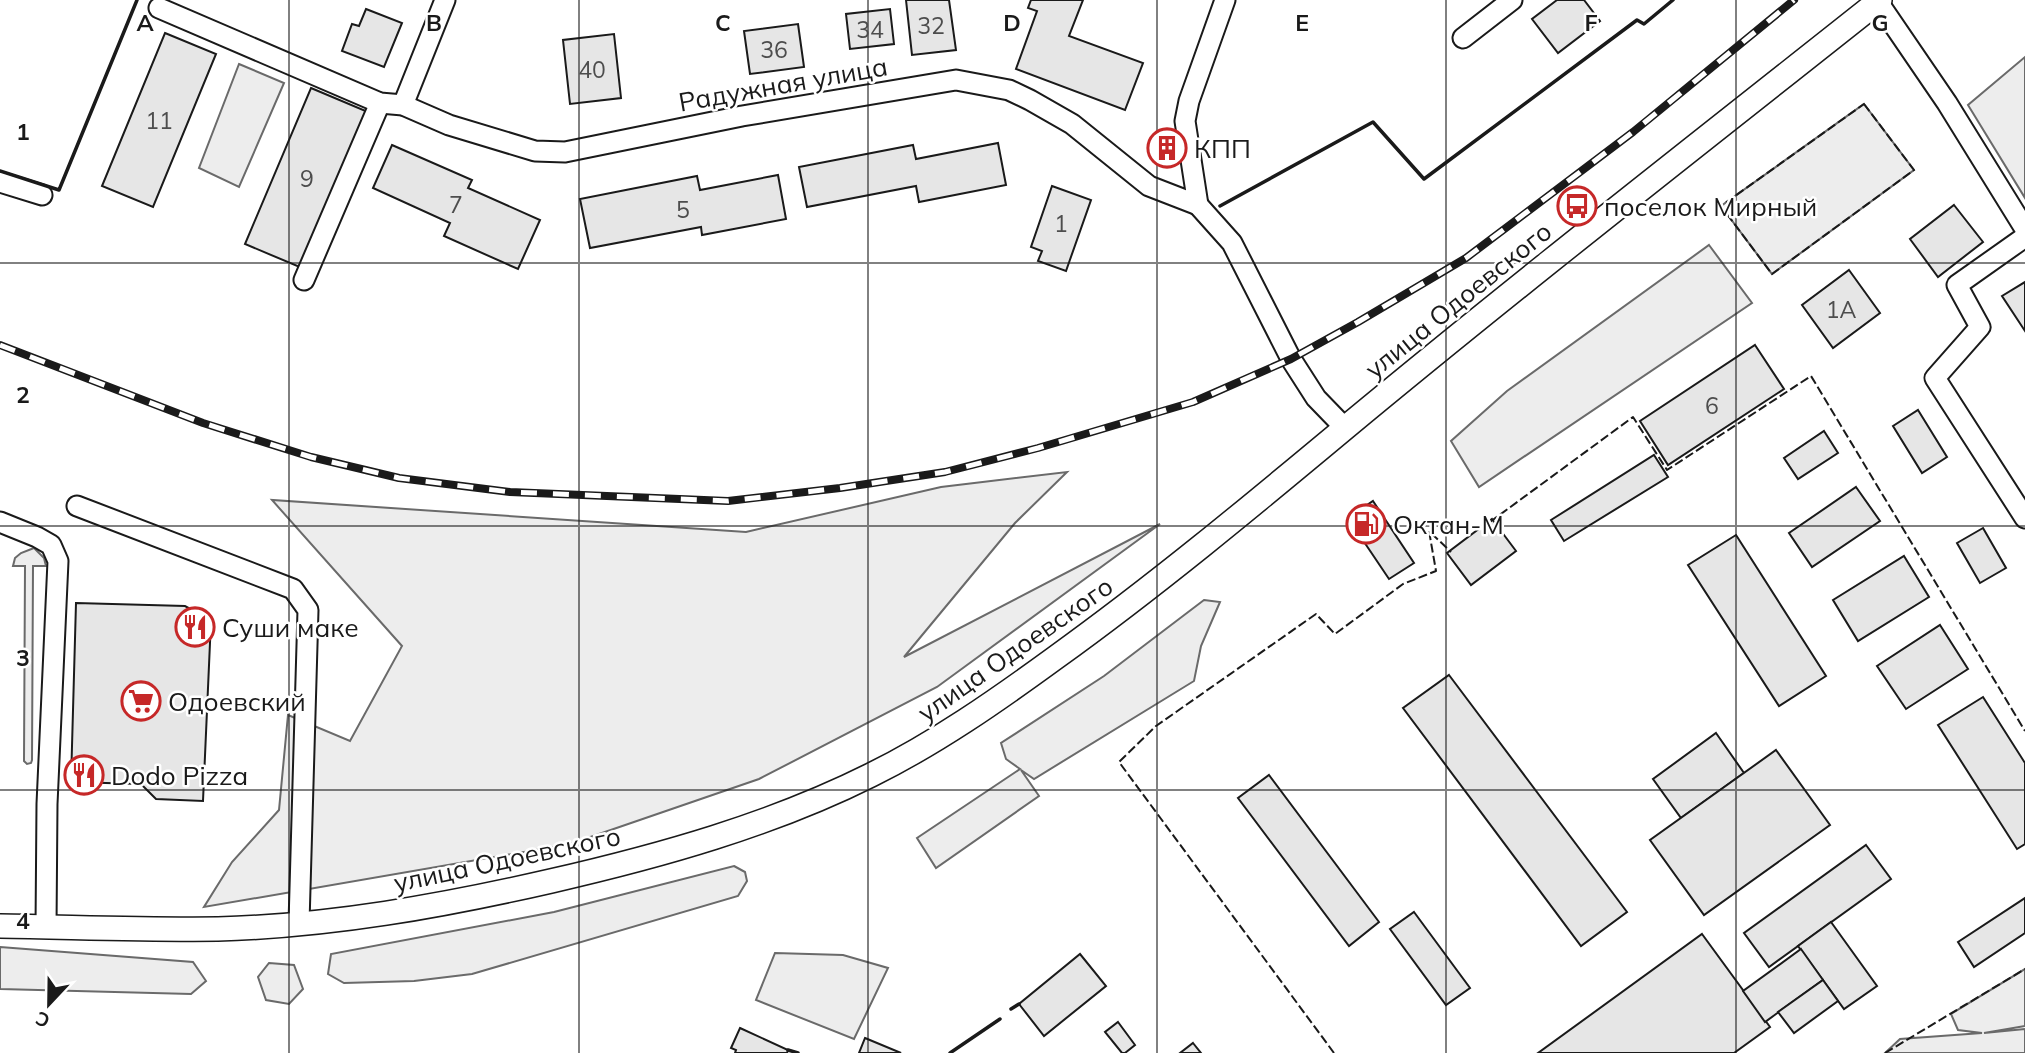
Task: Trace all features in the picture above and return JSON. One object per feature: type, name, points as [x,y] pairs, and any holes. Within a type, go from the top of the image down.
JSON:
[{"type":"street","points":[[404,105],[445,0]]},
{"type":"street","points":[[1225,0],[1189,102],[1185,121],[1198,205],[1232,243],[1291,359],[1316,398],[1345,428]]},
{"type":"street","points":[[1463,38],[1511,0]]},
{"type":"street","points":[[1879,1],[1947,103],[2025,229]]},
{"type":"street","name":"улица Одоевского","points":[[0,926],[217,929],[373,916],[499,893],[609,868],[713,839],[816,800],[872,775],[1004,695],[1132,603],[1611,212],[1879,1]]},
{"type":"street","name":"Радужная улица","points":[[159,8],[380,103],[404,105],[449,125],[535,151],[565,152],[742,116],[956,80],[1009,90],[1072,124],[1149,186],[1198,205]]},
{"type":"street","points":[[304,280],[380,103]]},
{"type":"street","points":[[0,182],[42,195]]},
{"type":"street","points":[[2025,237],[1957,285],[1980,327],[1935,378],[2025,519]]},
{"type":"street","points":[[78,506],[293,589],[308,610],[299,923]]},
{"type":"street","points":[[0,522],[51,545],[58,561],[47,804],[46,926]]},
{"type":"shaded area","points":[[2025,57],[2025,198],[1968,105]]},
{"type":"shaded area","points":[[239,64],[284,83],[239,187],[199,168]]},
{"type":"shaded area","points":[[1864,104],[1914,170],[1772,274],[1721,206]]},
{"type":"shaded area","points":[[1709,245],[1752,303],[1479,487],[1451,441],[1507,391]]},
{"type":"shaded area","points":[[1067,472],[1015,523],[904,657],[1160,524],[937,687],[759,779],[570,844],[204,907],[232,862],[279,810],[288,715],[350,741],[402,646],[272,500],[746,532],[941,487]]},
{"type":"shaded area","points":[[34,548],[44,558],[46,566],[33,566],[32,760],[27,764],[24,761],[25,566],[13,566],[15,558]]},
{"type":"shaded area","points":[[1204,600],[1220,602],[1201,646],[1194,681],[1034,779],[1021,770],[1039,796],[936,868],[917,838],[1020,769],[1006,759],[1001,743],[1104,676]]},
{"type":"shaded area","points":[[734,866],[745,872],[747,881],[738,896],[472,974],[414,981],[344,983],[328,974],[331,954],[554,912]]},
{"type":"shaded area","points":[[0,947],[193,962],[206,981],[191,994],[0,989]]},
{"type":"shaded area","points":[[775,953],[843,955],[888,968],[854,1039],[756,1000]]},
{"type":"shaded area","points":[[269,963],[294,965],[303,989],[289,1004],[266,1000],[258,977]]},
{"type":"shaded area","points":[[2025,969],[2025,1026],[1984,1033],[2025,1029],[2025,1053],[1885,1053],[1900,1039],[1982,1033],[1958,1030],[1951,1014]]},
{"type":"building","points":[[906,0],[949,0],[956,50],[912,55]]},
{"type":"building","points":[[1031,0],[1083,0],[1069,36],[1143,63],[1125,110],[1016,69],[1037,11],[1028,8]]},
{"type":"building","points":[[1557,0],[1584,0],[1600,21],[1558,53],[1532,19]]},
{"type":"building","points":[[366,9],[402,23],[384,67],[342,51],[352,24],[359,26]]},
{"type":"building","points":[[890,9],[894,44],[850,49],[846,14]]},
{"type":"building","points":[[798,24],[804,67],[750,74],[744,31]]},
{"type":"building","points":[[165,33],[216,54],[153,207],[102,186]]},
{"type":"building","points":[[614,34],[621,98],[570,104],[563,40]]},
{"type":"building","points":[[311,88],[368,112],[302,268],[245,244]]},
{"type":"building","name":"КПП","points":[[1174,136],[1178,156],[1160,159],[1156,140]]},
{"type":"building","points":[[998,143],[1006,185],[919,202],[916,186],[807,207],[799,167],[913,145],[916,159]]},
{"type":"building","points":[[392,145],[472,180],[468,188],[540,220],[518,269],[444,236],[450,223],[373,188]]},
{"type":"building","points":[[778,175],[786,219],[702,235],[701,227],[590,248],[580,199],[697,176],[700,190]]},
{"type":"building","points":[[1052,186],[1091,200],[1066,271],[1038,261],[1042,251],[1031,247]]},
{"type":"building","points":[[1954,205],[1983,242],[1938,277],[1910,239]]},
{"type":"building","points":[[1849,270],[1880,313],[1833,348],[1802,305]]},
{"type":"building","points":[[2025,282],[2025,331],[2002,296]]},
{"type":"building","points":[[1755,345],[1784,389],[1668,465],[1640,421]]},
{"type":"building","points":[[1918,410],[1947,457],[1922,473],[1893,426]]},
{"type":"building","points":[[1824,431],[1838,453],[1798,479],[1784,458]]},
{"type":"building","points":[[1654,455],[1668,477],[1564,541],[1551,520]]},
{"type":"building","points":[[1856,487],[1880,521],[1812,567],[1789,533]]},
{"type":"building","points":[[1373,501],[1414,563],[1389,579],[1348,518]]},
{"type":"building","points":[[1492,519],[1516,551],[1471,585],[1447,553]]},
{"type":"building","points":[[1983,528],[2006,568],[1980,583],[1957,543]]},
{"type":"building","points":[[1736,535],[1826,676],[1779,706],[1688,565]]},
{"type":"building","points":[[1904,556],[1929,597],[1858,641],[1833,600]]},
{"type":"building","name":"Одоевский","points":[[76,603],[185,606],[211,620],[203,801],[156,799],[141,784],[71,782]]},
{"type":"building","points":[[1940,625],[1968,669],[1906,709],[1877,666]]},
{"type":"building","points":[[1449,675],[1627,912],[1581,946],[1403,708]]},
{"type":"building","points":[[1983,697],[2025,763],[2025,844],[2017,849],[1938,725]]},
{"type":"building","points":[[1716,733],[1744,773],[1681,818],[1653,779]]},
{"type":"building","points":[[1776,750],[1830,825],[1704,915],[1650,840]]},
{"type":"building","points":[[1269,775],[1379,922],[1349,946],[1238,798]]},
{"type":"building","points":[[1866,845],[1891,879],[1769,967],[1744,933]]},
{"type":"building","points":[[2025,898],[2025,933],[1974,967],[1958,942]]},
{"type":"building","points":[[1414,912],[1470,988],[1446,1005],[1390,929]]},
{"type":"building","points":[[1831,922],[1877,986],[1844,1009],[1798,946]]},
{"type":"building","points":[[1702,934],[1770,1027],[1734,1053],[1538,1053]]},
{"type":"building","points":[[1801,949],[1823,980],[1765,1022],[1743,991]]},
{"type":"building","points":[[1080,954],[1106,986],[1044,1036],[1019,1004]]},
{"type":"building","points":[[1823,980],[1838,1001],[1794,1033],[1778,1012]]},
{"type":"building","points":[[1118,1022],[1135,1045],[1125,1053],[1122,1053],[1105,1032]]},
{"type":"building","points":[[740,1028],[788,1050],[787,1053],[735,1053],[736,1050],[731,1048]]},
{"type":"building","points":[[865,1038],[901,1053],[859,1053]]},
{"type":"building","points":[[1193,1043],[1201,1053],[1180,1053]]},
{"type":"railway","points":[[0,345],[203,423],[311,457],[399,478],[510,492],[728,501],[945,472],[1038,448],[1193,402],[1291,359],[1358,322],[1466,258],[1633,132],[1794,0]]},
{"type":"fence","points":[[1864,104],[1914,170],[1772,274],[1721,206],[1864,104]]},
{"type":"fence","points":[[1490,522],[1633,417],[1667,470],[1811,376],[2025,731]]},
{"type":"fence","points":[[1334,1053],[1119,762],[1156,726],[1316,614],[1335,634],[1403,584],[1436,571],[1429,531],[1451,552]]},
{"type":"fence","points":[[1885,1053],[2025,969]]},
{"type":"wall","points":[[0,171],[59,190],[137,0]]},
{"type":"wall","points":[[1220,206],[1373,122],[1424,179],[1637,20],[1644,24],[1673,0]]},
{"type":"wall","points":[[1011,1009],[1019,1004]]},
{"type":"wall","points":[[950,1053],[1000,1019]]},
{"type":"wall","points":[[788,1050],[798,1053]]},
{"type":"place","name":"КПП","points":[[1167,148]]},
{"type":"place","name":"поселок Мирный","points":[[1577,206]]},
{"type":"place","name":"Октан-М","points":[[1366,524]]},
{"type":"place","name":"Суши маке","points":[[195,627]]},
{"type":"place","name":"Одоевский","points":[[141,701]]},
{"type":"place","name":"Dodo Pizza","points":[[84,775]]}]
